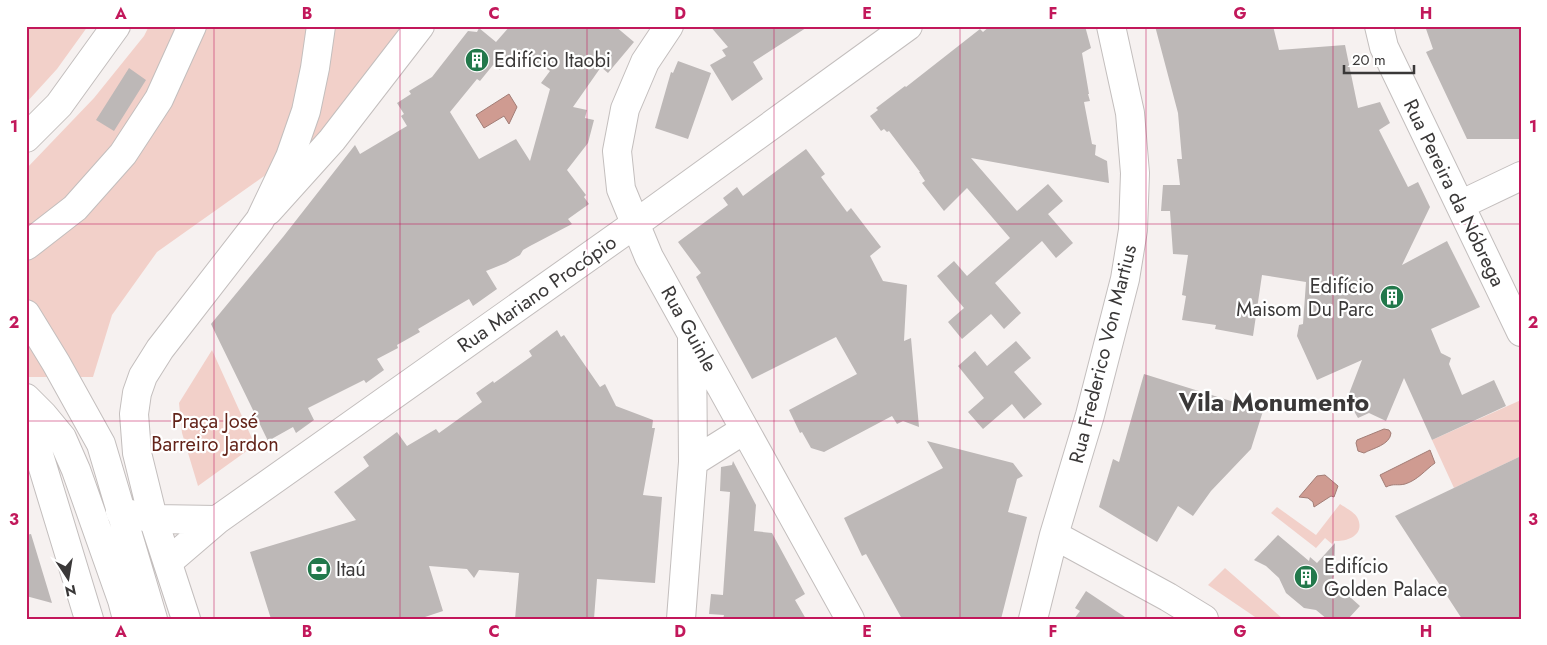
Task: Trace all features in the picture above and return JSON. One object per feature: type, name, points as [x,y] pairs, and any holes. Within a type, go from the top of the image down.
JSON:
[{"type":"street","points":[[26,138],[59,106],[116,26]]},
{"type":"street","points":[[26,246],[75,208],[123,154],[159,99],[192,26]]},
{"type":"street","points":[[260,220],[290,157],[306,111],[316,68],[321,26]]},
{"type":"street","points":[[186,619],[153,518],[138,460],[134,430],[136,399],[143,376],[160,349],[260,220],[332,140],[420,26]]},
{"type":"street","name":"Rua Guinle","points":[[668,26],[645,62],[625,109],[617,151],[621,188],[649,257],[850,619]]},
{"type":"street","name":"Rua Mariano Procópio","points":[[124,605],[168,562],[216,520],[635,224],[908,26]]},
{"type":"street","name":"Rua Frederico Von Martius","points":[[1033,619],[1054,535],[1092,406],[1125,279],[1133,230],[1135,173],[1130,113],[1111,26]]},
{"type":"street","name":"Rua Pereira da Nóbrega","points":[[1379,26],[1384,47],[1521,332]]},
{"type":"street","points":[[1460,204],[1521,176]]},
{"type":"street","points":[[26,314],[101,444],[120,512],[124,605]]},
{"type":"street","points":[[681,619],[693,462],[692,336]]},
{"type":"street","points":[[26,398],[43,414],[62,438],[76,470],[124,605],[152,619]]},
{"type":"street","points":[[26,412],[89,619]]},
{"type":"street","points":[[693,462],[744,430]]},
{"type":"street","points":[[120,512],[153,518],[216,520]]},
{"type":"street","points":[[1054,535],[1168,597],[1204,619]]},
{"type":"green space","points":[[26,26],[88,26],[57,69],[26,103]]},
{"type":"green space","points":[[149,26],[409,26],[322,135],[157,252],[112,315],[93,377],[26,377],[26,169],[94,98],[144,36]]},
{"type":"green space","name":"Praça José Barreiro Jardon","points":[[212,350],[255,445],[198,486],[182,433],[179,403]]},
{"type":"green space","points":[[1521,400],[1521,456],[1454,488],[1432,440]]},
{"type":"green space","points":[[1340,504],[1357,517],[1359,530],[1357,534],[1349,539],[1334,541],[1332,544],[1325,538],[1316,548],[1271,513],[1277,507],[1316,535]]},
{"type":"green space","points":[[1225,568],[1283,619],[1258,619],[1208,585]]},
{"type":"shaded area","points":[[509,94],[517,107],[509,124],[504,116],[484,128],[476,115]]},
{"type":"shaded area","points":[[1384,429],[1389,430],[1391,433],[1388,440],[1364,453],[1358,451],[1357,440]]},
{"type":"shaded area","points":[[1430,450],[1435,463],[1410,482],[1386,487],[1380,475]]},
{"type":"shaded area","points":[[1325,475],[1338,486],[1334,497],[1331,496],[1314,507],[1313,502],[1308,498],[1299,497],[1317,476]]},
{"type":"building","points":[[510,26],[615,26],[634,42],[608,73],[601,67],[573,107],[587,110],[585,118],[594,120],[588,143],[567,170],[586,195],[584,197],[589,204],[568,219],[572,224],[523,250],[520,255],[506,263],[486,271],[497,289],[473,306],[469,299],[418,329],[420,332],[397,345],[398,348],[377,359],[384,370],[366,383],[364,380],[308,408],[314,420],[296,433],[293,427],[268,441],[211,324],[283,237],[355,145],[360,154],[407,126],[401,116],[404,114],[397,103],[411,94],[409,91],[432,77],[468,31],[477,32],[479,28],[496,42]],"holes":[[[517,50],[550,71],[541,83],[550,89],[530,161],[516,139],[479,159],[450,112],[477,79],[480,81],[493,65],[500,70]]]},
{"type":"building","points":[[710,26],[809,26],[753,62],[763,79],[732,101],[710,65],[726,56],[722,50],[728,47]]},
{"type":"building","points":[[990,26],[1085,26],[1091,48],[1082,53],[1090,101],[1084,102],[1092,144],[1096,145],[1095,155],[1107,161],[1109,183],[971,158],[1017,211],[1048,184],[1063,201],[1048,214],[1073,243],[1056,258],[1042,241],[995,283],[1021,313],[1004,329],[991,314],[962,339],[948,322],[964,308],[937,276],[954,261],[967,276],[1010,238],[967,188],[944,211],[922,183],[925,181],[920,172],[889,131],[887,132],[884,129],[881,131],[870,116],[878,110],[876,108],[980,29],[983,32]]},
{"type":"building","points":[[1155,26],[1273,26],[1279,50],[1345,45],[1358,108],[1380,102],[1390,123],[1379,130],[1408,187],[1418,182],[1430,207],[1402,265],[1447,241],[1480,307],[1431,329],[1441,353],[1451,358],[1449,364],[1462,395],[1494,380],[1506,406],[1432,440],[1404,378],[1386,421],[1369,413],[1358,418],[1347,399],[1362,360],[1317,380],[1297,336],[1299,325],[1303,324],[1306,282],[1262,275],[1253,336],[1215,329],[1216,325],[1182,320],[1186,296],[1182,295],[1188,255],[1173,254],[1170,211],[1161,211],[1163,185],[1180,185],[1177,159],[1182,159],[1178,113]]},
{"type":"building","points":[[1425,26],[1521,26],[1521,139],[1467,139],[1426,52],[1433,49]]},
{"type":"building","points":[[678,61],[711,73],[688,139],[655,128],[671,72],[673,73]]},
{"type":"building","points":[[129,68],[146,80],[114,131],[96,120]]},
{"type":"building","points":[[806,149],[825,174],[821,177],[847,212],[851,208],[881,247],[870,256],[883,281],[907,285],[904,341],[911,338],[919,427],[903,421],[897,424],[892,416],[824,452],[811,448],[802,432],[800,433],[789,410],[857,374],[836,337],[752,379],[696,277],[701,273],[678,242],[728,205],[723,198],[737,187],[743,196]]},
{"type":"building","points":[[557,330],[561,337],[564,335],[600,387],[605,384],[616,406],[653,420],[652,428],[655,428],[643,495],[662,497],[655,583],[597,579],[594,619],[515,619],[519,573],[479,570],[474,578],[467,569],[429,566],[443,611],[419,619],[271,619],[250,552],[356,520],[334,492],[369,466],[363,457],[397,432],[407,446],[436,429],[439,433],[482,402],[476,393],[493,381],[494,383],[532,356],[529,351]]},
{"type":"building","points":[[1016,341],[1031,358],[1014,372],[1042,404],[1024,419],[1012,404],[983,429],[968,412],[984,398],[958,366],[975,351],[987,366]]},
{"type":"building","points":[[1144,374],[1263,411],[1251,449],[1211,491],[1193,516],[1178,506],[1157,542],[1099,507],[1113,459],[1119,462]]},
{"type":"building","points":[[927,441],[1013,463],[1023,476],[1017,479],[1008,512],[1027,517],[1001,619],[902,619],[866,554],[862,556],[844,518],[943,468]]},
{"type":"building","points":[[1521,456],[1521,619],[1462,619],[1395,516]]},
{"type":"building","points":[[733,461],[756,505],[754,531],[772,533],[805,594],[795,600],[806,619],[723,619],[724,615],[709,614],[711,594],[723,595],[730,492],[720,491],[721,467],[732,465]]},
{"type":"building","points":[[31,534],[52,603],[26,596],[26,535]]},
{"type":"building","name":"Edifício Golden Palace","points":[[1278,535],[1309,561],[1310,557],[1317,563],[1335,543],[1334,576],[1332,581],[1360,606],[1348,619],[1327,619],[1316,610],[1304,608],[1286,593],[1279,578],[1266,566],[1254,560]]},
{"type":"building","points":[[1086,591],[1128,619],[1074,619],[1080,611],[1075,608]]},
{"type":"place","name":"Edifício Itaobi","points":[[477,60]]},
{"type":"place","name":"Edifício Maisom Du Parc","points":[[1392,297]]},
{"type":"place","name":"Itaú","points":[[319,569]]},
{"type":"place","name":"Edifício Golden Palace","points":[[1306,577]]},
{"type":"district","name":"Vila Monumento","points":[[1274,402]]}]
